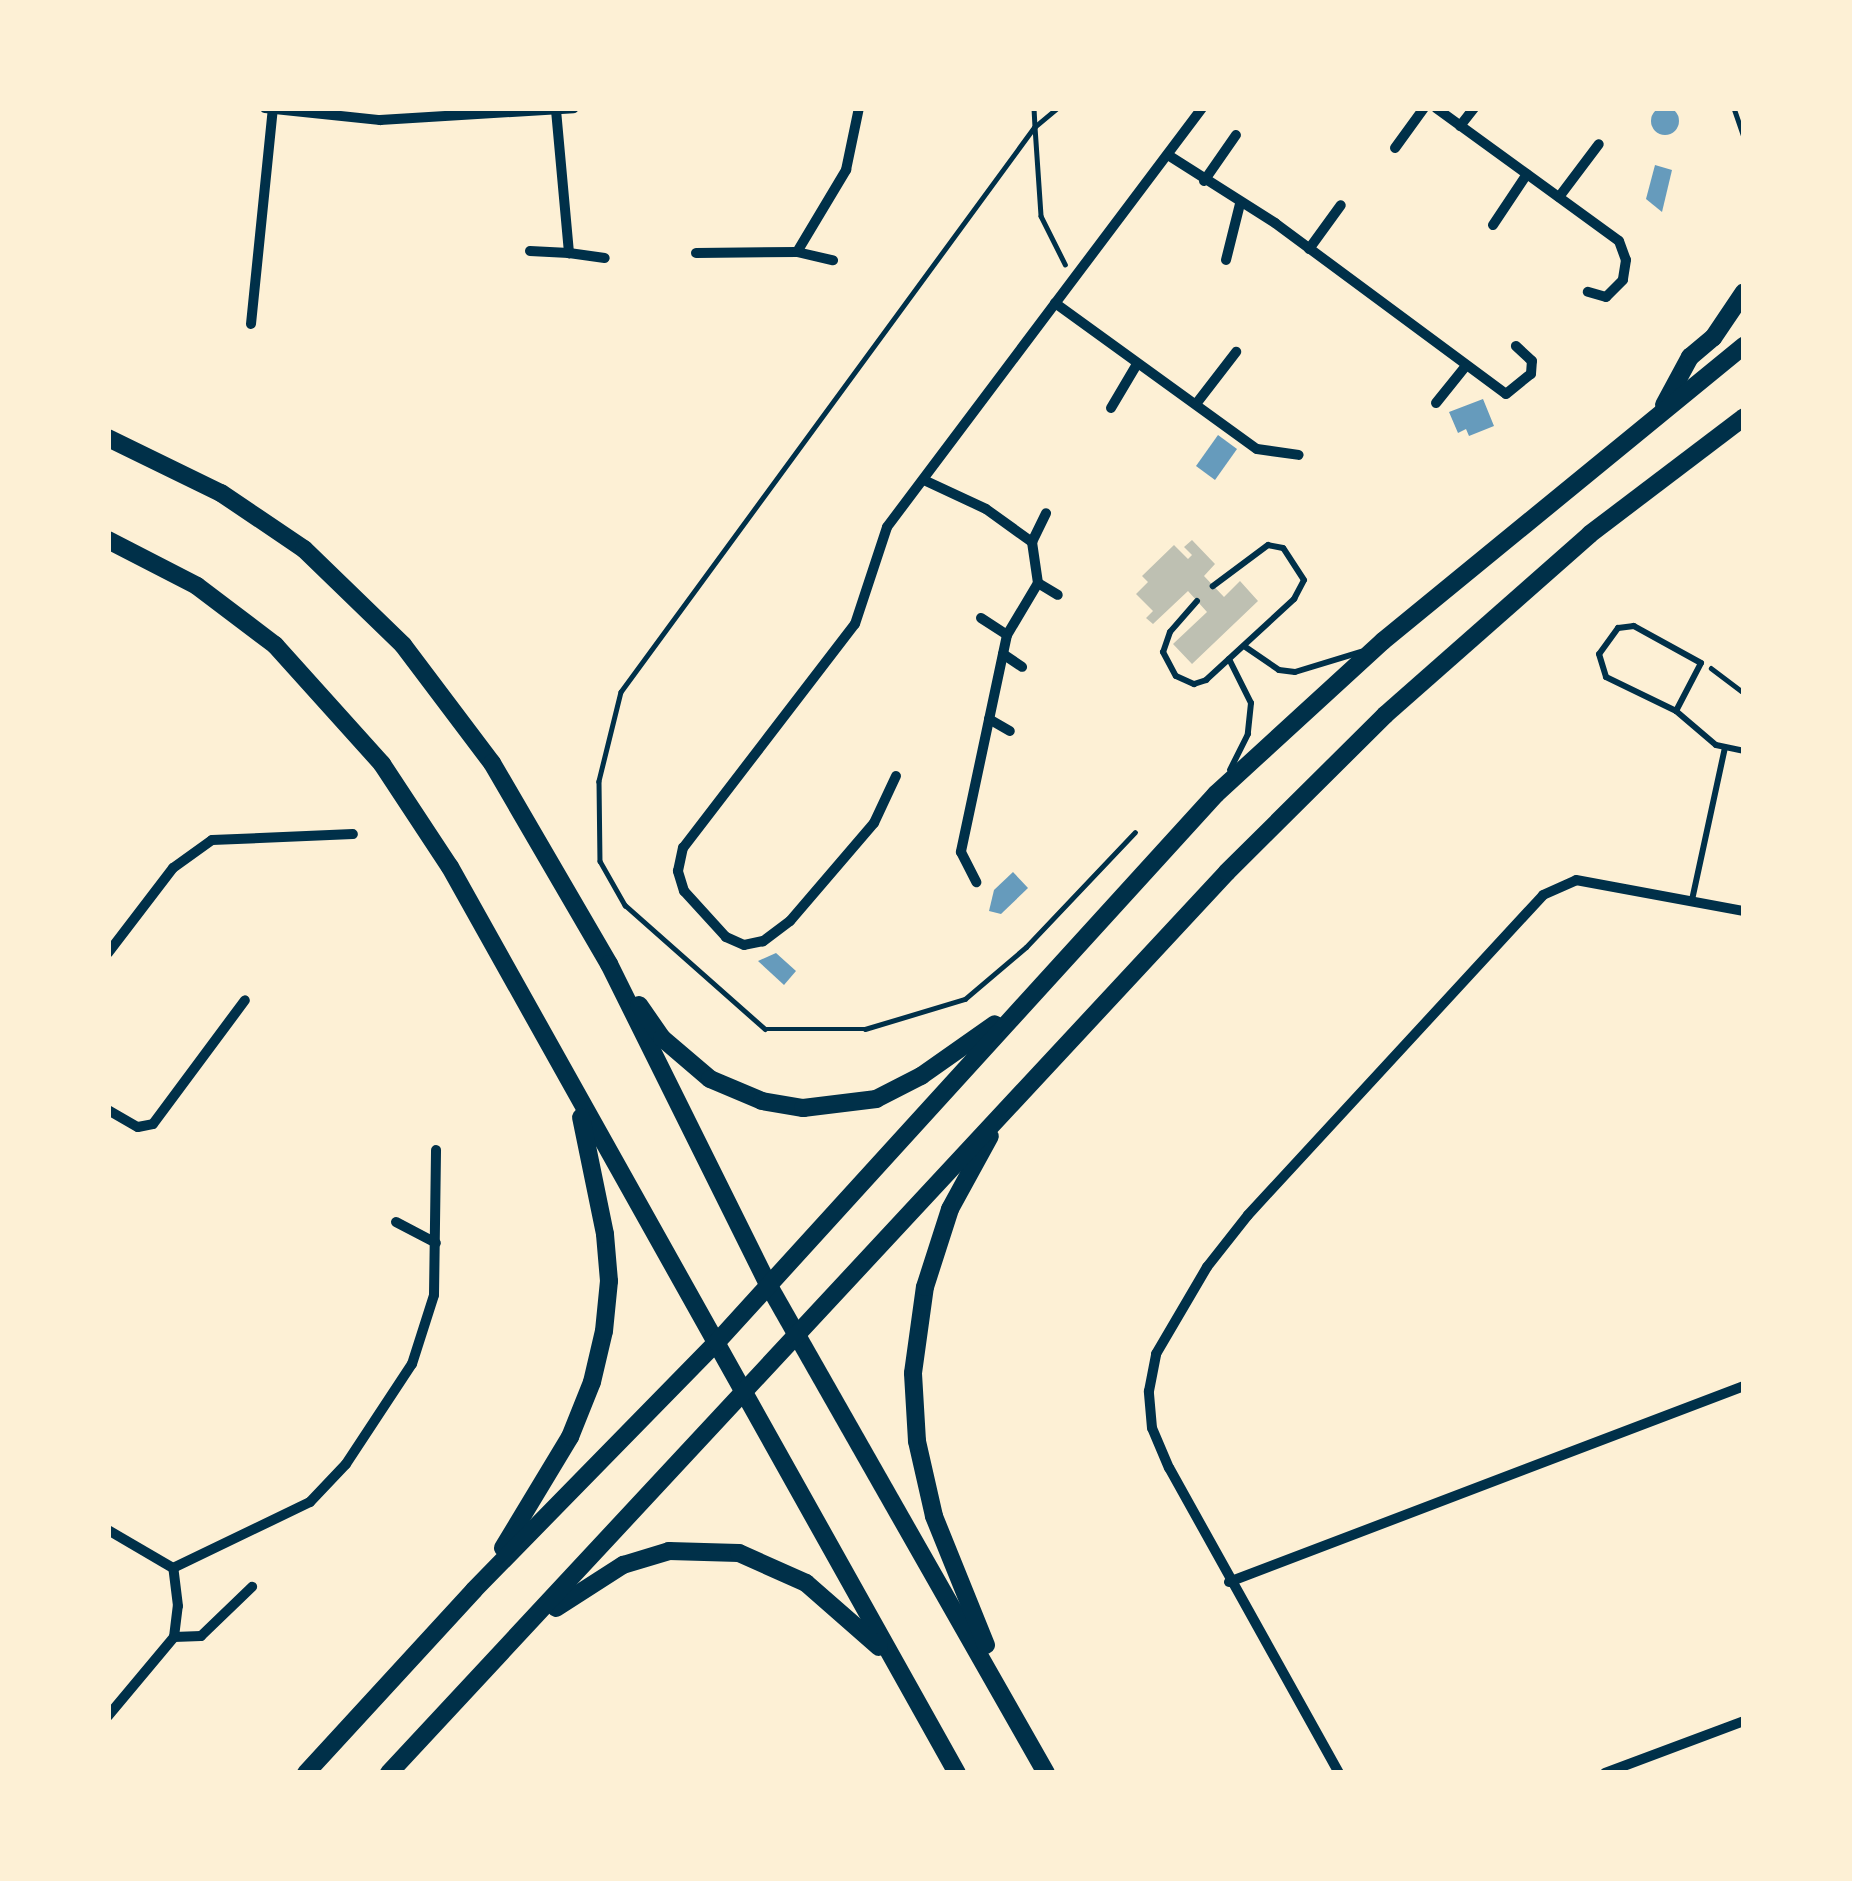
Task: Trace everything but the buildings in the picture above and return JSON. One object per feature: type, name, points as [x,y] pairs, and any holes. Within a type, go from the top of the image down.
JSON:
[{"type":"main road","points":[[1659,415],[1690,356],[1713,338],[1744,292]]},
{"type":"main road","points":[[306,1773],[474,1590],[717,1342],[1216,794],[1383,641],[1744,346]]},
{"type":"main road","points":[[389,1773],[1227,872],[1385,715],[1590,534],[1744,417]]},
{"type":"main road","points":[[108,438],[220,493],[304,548],[403,645],[492,763],[609,964],[769,1286],[1046,1773]]},
{"type":"main road","points":[[108,540],[197,586],[275,645],[336,707],[382,764],[450,867],[957,1773]]},
{"type":"main road","points":[[609,964],[682,1058],[730,1090],[803,1108],[876,1099],[921,1076],[1024,1004]]},
{"type":"main road","points":[[474,1590],[570,1437],[592,1382],[604,1331],[609,1281],[604,1234],[576,1095]]},
{"type":"main road","points":[[1004,1111],[950,1208],[926,1287],[913,1373],[917,1442],[934,1516],[1030,1744]]},
{"type":"main road","points":[[506,1648],[580,1588],[623,1565],[669,1551],[739,1553],[806,1583],[896,1662]]},
{"type":"street","points":[[251,324],[269,108],[380,120],[574,108]]},
{"type":"street","points":[[797,252],[846,170],[859,108]]},
{"type":"street","points":[[896,776],[874,823],[790,921],[763,941],[744,945],[726,937],[684,890],[678,872],[683,848],[855,624],[880,538],[1202,108]]},
{"type":"street","points":[[1395,148],[1424,108]]},
{"type":"street","points":[[1436,108],[1624,249],[1625,270],[1614,292],[1600,299],[1588,292]]},
{"type":"street","points":[[1460,125],[1474,108]]},
{"type":"street","points":[[556,110],[569,253]]},
{"type":"street","points":[[1204,181],[1236,135]]},
{"type":"street","points":[[1559,196],[1599,144]]},
{"type":"street","points":[[1168,154],[1310,249],[1465,367],[1510,394],[1525,384],[1532,368],[1530,357],[1516,346]]},
{"type":"street","points":[[1493,224],[1527,173]]},
{"type":"street","points":[[1226,260],[1240,204]]},
{"type":"street","points":[[1310,249],[1341,205]]},
{"type":"street","points":[[530,251],[605,258]]},
{"type":"street","points":[[696,253],[797,252],[833,260]]},
{"type":"street","points":[[1055,303],[1267,454],[1299,454]]},
{"type":"street","points":[[1196,404],[1236,352]]},
{"type":"street","points":[[1111,408],[1137,364]]},
{"type":"street","points":[[1436,403],[1465,367]]},
{"type":"street","points":[[926,481],[986,509],[1032,542]]},
{"type":"street","points":[[976,882],[961,852],[1007,634],[1039,583],[1032,542],[1046,513]]},
{"type":"street","points":[[1039,583],[1058,595]]},
{"type":"street","points":[[981,617],[1007,634]]},
{"type":"street","points":[[1003,654],[1022,667]]},
{"type":"street","points":[[989,719],[1010,731]]},
{"type":"street","points":[[108,953],[173,868],[212,840],[353,834]]},
{"type":"street","points":[[1339,1773],[1229,1582],[1152,1428],[1149,1391],[1156,1354],[1207,1267],[1248,1215],[1543,895],[1576,880],[1744,911]]},
{"type":"street","points":[[108,1110],[138,1126],[153,1124],[245,1000]]},
{"type":"street","points":[[173,1568],[298,1510],[346,1464],[419,1350],[434,1294],[436,1150]]},
{"type":"street","points":[[396,1222],[436,1243]]},
{"type":"street","points":[[1229,1582],[1744,1386]]},
{"type":"street","points":[[108,1530],[173,1568]]},
{"type":"street","points":[[108,1715],[174,1637],[178,1606],[173,1568]]},
{"type":"street","points":[[174,1637],[201,1636],[252,1587]]},
{"type":"street","points":[[1605,1773],[1744,1720]]},
{"type":"lane","points":[[1197,601],[1170,632],[1165,661],[1176,676],[1194,684],[1244,646],[1300,591],[1300,568],[1283,548],[1268,545],[1213,586]]},
{"type":"lane","points":[[1676,711],[1701,663],[1634,626],[1618,628],[1599,654],[1599,666],[1618,686],[1676,711],[1725,748],[1744,751]]},
{"type":"lane","points":[[1244,646],[1279,670],[1295,672],[1344,660],[1383,641]]},
{"type":"lane","points":[[1216,794],[1251,723],[1247,689],[1229,659]]},
{"type":"lane","points":[[1692,900],[1725,748]]},
{"type":"path","points":[[1058,108],[1035,127],[1041,216],[1073,279]]},
{"type":"path","points":[[1734,108],[1744,137]]},
{"type":"path","points":[[1701,663],[1744,693]]},
{"type":"water","points":[[1665,107],[1675,111],[1679,121],[1675,131],[1665,135],[1655,131],[1651,121],[1655,111]]},
{"type":"water","points":[[1655,165],[1672,170],[1662,212],[1646,199]]},
{"type":"water","points":[[1483,399],[1494,426],[1469,436],[1466,429],[1458,433],[1449,412]]},
{"type":"water","points":[[1218,435],[1237,449],[1215,480],[1196,466]]},
{"type":"water","points":[[1013,872],[1028,888],[1001,914],[989,911],[994,890]]},
{"type":"water","points":[[776,953],[796,971],[784,985],[758,961]]}]
